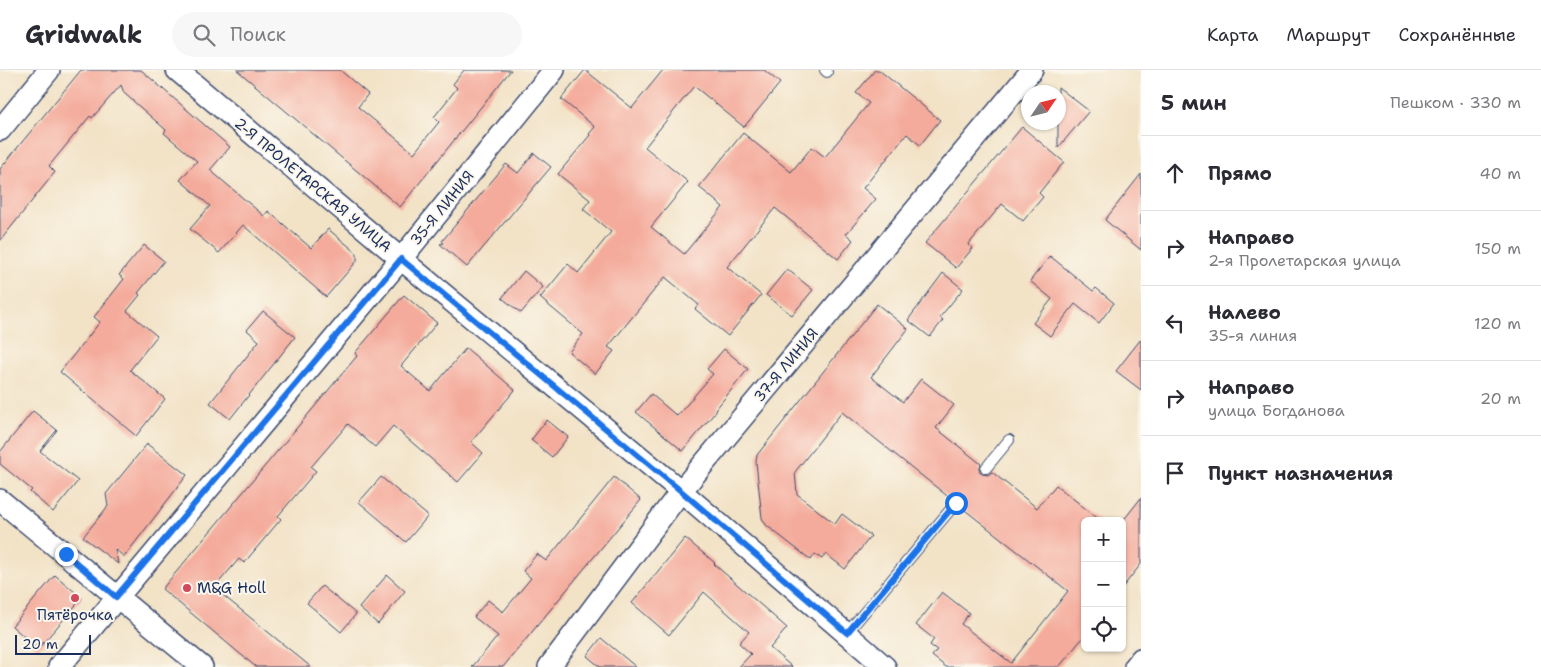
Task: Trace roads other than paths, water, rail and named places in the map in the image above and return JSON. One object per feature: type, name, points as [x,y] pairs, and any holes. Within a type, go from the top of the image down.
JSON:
[{"type":"street","points":[[0,130],[49,70]]},
{"type":"street","name":"2-Я ПРОЛЕТАРСКАЯ УЛИЦА","points":[[177,70],[681,491],[885,667]]},
{"type":"street","name":"35-Я ЛИНИЯ","points":[[59,667],[401,259],[554,70]]},
{"type":"street","name":"37-Я ЛИНИЯ","points":[[549,667],[681,491],[1032,70]]},
{"type":"street","points":[[0,500],[202,667]]},
{"type":"street","points":[[1135,667],[1141,659]]},
{"type":"lane","points":[[986,468],[1009,440]]},
{"type":"lane","points":[[847,633],[956,503]]},
{"type":"place","name":"M&G Holl","points":[[187,588]]},
{"type":"place","name":"Пятёрочка","points":[[75,598]]}]
